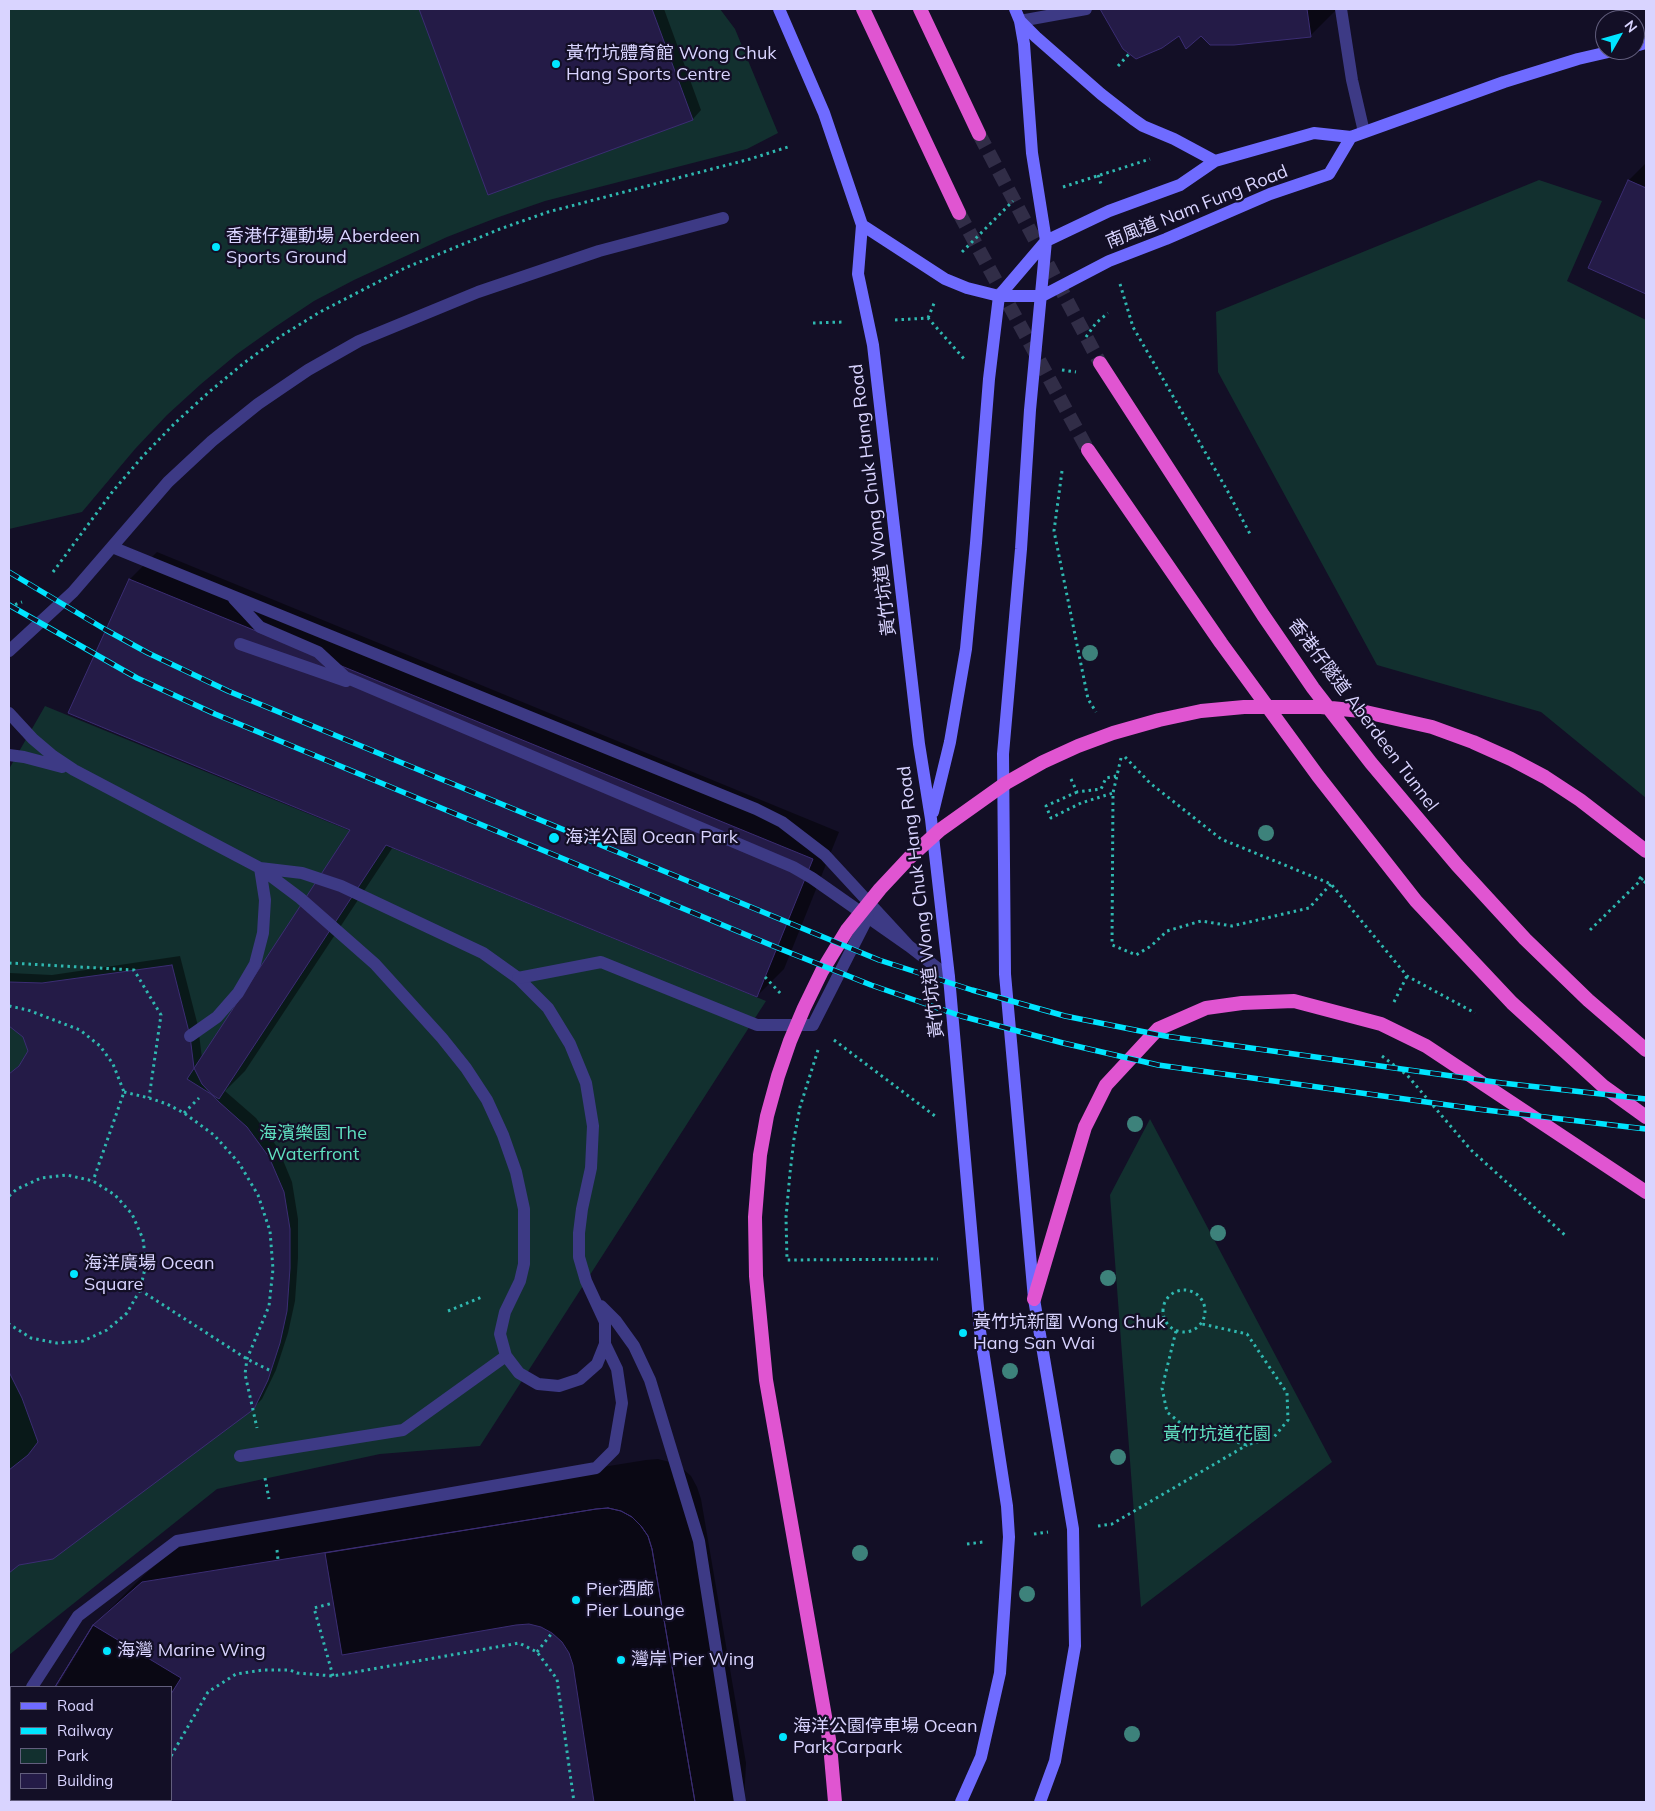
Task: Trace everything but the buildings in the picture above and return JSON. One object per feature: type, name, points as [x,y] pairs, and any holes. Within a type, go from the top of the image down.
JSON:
[{"type":"highway","points":[[863,9],[959,213]]},
{"type":"highway","points":[[920,9],[979,134]]},
{"type":"highway","name":"香港仔隧道 Aberdeen Tunnel","points":[[1100,363],[1263,615],[1313,688],[1371,763],[1458,865],[1525,938],[1588,1000],[1646,1050]]},
{"type":"highway","points":[[1088,450],[1222,643],[1318,776],[1416,901],[1512,1003],[1603,1086],[1646,1117]]},
{"type":"highway","points":[[835,1802],[830,1745],[766,1380],[756,1276],[755,1217],[760,1155],[767,1116],[778,1076],[804,1008],[822,971],[847,930],[880,889],[909,858],[940,830],[1006,783],[1043,762],[1078,746],[1141,725],[1201,711],[1244,706],[1321,707],[1362,711],[1432,728],[1473,742],[1545,777],[1580,800],[1646,851]]},
{"type":"highway","points":[[1034,1299],[1085,1127],[1106,1085],[1158,1029],[1206,1008],[1242,1003],[1294,1001],[1381,1024],[1426,1046],[1646,1192]]},
{"type":"main road","name":"黃竹坑道 Wong Chuk Hang Road","points":[[779,9],[824,113],[862,225],[858,274],[873,345],[918,734],[931,819],[949,977],[980,1331],[1007,1506],[1009,1537],[1000,1673],[981,1757],[961,1802]]},
{"type":"main road","points":[[1015,9],[1020,21],[1032,153],[1046,241],[1030,410],[1021,549],[1003,754],[1005,974],[1034,1299],[1073,1530],[1075,1646],[1055,1762],[1040,1802]]},
{"type":"main road","points":[[1020,21],[1101,94],[1133,119],[1143,126],[1174,139],[1215,161]]},
{"type":"main road","name":"南風道 Nam Fung Road","points":[[1046,241],[1109,211],[1180,185],[1215,161],[1314,133],[1351,137],[1453,102],[1504,82],[1595,55]]},
{"type":"main road","name":"南風道 Nam Fung Road","points":[[1042,296],[1109,261],[1166,239],[1270,194],[1329,174],[1351,137]]},
{"type":"main road","points":[[862,225],[945,279],[967,288],[999,296],[1042,296]]},
{"type":"main road","points":[[931,819],[950,742],[966,649],[993,341],[999,296],[1046,241]]},
{"type":"street","points":[[1020,21],[1086,9]]},
{"type":"street","points":[[1341,9],[1353,86],[1364,132]]},
{"type":"street","points":[[9,651],[73,592],[168,482],[212,441],[265,399],[308,370],[360,340],[478,292],[590,254],[723,218]]},
{"type":"street","points":[[112,547],[756,809],[782,822],[825,855],[910,946]]},
{"type":"street","points":[[231,596],[260,627],[318,652],[345,677],[793,867],[812,878],[910,946],[949,977]]},
{"type":"street","points":[[240,644],[389,695]]},
{"type":"street","points":[[9,713],[33,739],[74,770],[260,868],[313,909],[375,964],[442,1038],[466,1068],[487,1100],[503,1135],[516,1172],[524,1210],[524,1264],[520,1281],[505,1312],[500,1334],[506,1356],[519,1373],[538,1384],[559,1386],[580,1379],[596,1364],[605,1344],[605,1322],[586,1280],[579,1257],[579,1233],[592,1159],[593,1126],[586,1084],[570,1044],[548,1008],[518,978],[483,953],[341,886],[302,873],[260,868]]},
{"type":"street","points":[[9,755],[74,770]]},
{"type":"street","points":[[190,1036],[217,1017],[238,993],[255,964],[263,933],[265,900],[260,868]]},
{"type":"street","points":[[518,978],[601,962],[758,1025],[813,1025],[868,917]]},
{"type":"street","points":[[597,1303],[616,1321],[634,1346],[650,1380],[699,1541],[740,1802]]},
{"type":"street","points":[[33,1686],[78,1616],[177,1541],[596,1468],[614,1450],[622,1403],[617,1369],[605,1344]]},
{"type":"street","points":[[240,1456],[404,1430],[506,1356]]},
{"type":"path","points":[[1118,66],[1129,54]]},
{"type":"path","points":[[750,160],[791,146]]},
{"type":"path","points":[[1058,189],[1150,158]]},
{"type":"path","points":[[962,252],[1017,197]]},
{"type":"path","points":[[1119,283],[1133,328],[1250,534]]},
{"type":"path","points":[[928,318],[936,298]]},
{"type":"path","points":[[1086,337],[1096,323],[1108,313]]},
{"type":"path","points":[[892,320],[928,318]]},
{"type":"path","points":[[928,318],[965,361]]},
{"type":"path","points":[[813,323],[848,322]]},
{"type":"path","points":[[1062,370],[1076,372]]},
{"type":"path","points":[[1062,471],[1054,531],[1088,699],[1098,714]]},
{"type":"path","points":[[1331,884],[1309,908],[1232,926],[1201,921],[1168,931],[1151,946],[1136,955],[1112,945],[1113,793],[1122,753],[1150,783],[1221,839],[1331,884],[1407,976],[1475,1013]]},
{"type":"path","points":[[1119,760],[1128,757]]},
{"type":"path","points":[[1063,783],[1079,776]]},
{"type":"path","points":[[1113,793],[1081,803],[1051,818],[1046,806],[1077,792],[1101,789],[1106,778],[1116,776]]},
{"type":"path","points":[[1071,779],[1077,792]]},
{"type":"path","points":[[1633,871],[1646,882]]},
{"type":"path","points":[[1590,930],[1646,875]]},
{"type":"path","points":[[9,963],[134,970],[161,1015],[149,1098]]},
{"type":"path","points":[[1394,1002],[1407,976]]},
{"type":"path","points":[[9,1006],[28,1010],[80,1030],[100,1046],[113,1064],[124,1092],[93,1182]]},
{"type":"path","points":[[813,1025],[939,1119]]},
{"type":"path","points":[[820,1045],[800,1107],[790,1173],[786,1217],[787,1260],[938,1259]]},
{"type":"path","points":[[1377,1052],[1407,1075],[1471,1150],[1567,1237]]},
{"type":"path","points":[[124,1092],[149,1098],[184,1113],[214,1135],[239,1163],[258,1195],[270,1231],[273,1269],[269,1306],[247,1359],[245,1374],[254,1409],[258,1437]]},
{"type":"path","points":[[184,1113],[199,1098]]},
{"type":"path","points":[[9,1196],[17,1189],[40,1178],[67,1175],[93,1182],[115,1195],[132,1214],[143,1239],[146,1264],[140,1290],[127,1313],[107,1330],[84,1341],[57,1343],[31,1338],[9,1324]]},
{"type":"path","points":[[140,1290],[247,1359],[271,1372]]},
{"type":"path","points":[[1189,1290],[1196,1292],[1205,1304],[1205,1318],[1202,1324],[1190,1332],[1176,1331],[1170,1328],[1163,1316],[1162,1308],[1168,1295],[1175,1291],[1189,1290]]},
{"type":"path","points":[[967,1544],[1112,1524],[1247,1445],[1274,1437],[1288,1420],[1287,1393],[1247,1334],[1202,1324]]},
{"type":"path","points":[[1176,1331],[1162,1388],[1167,1412],[1189,1430],[1214,1432],[1226,1439],[1247,1445]]},
{"type":"path","points":[[265,1475],[269,1504]]},
{"type":"path","points":[[275,1541],[278,1560]]},
{"type":"path","points":[[333,1603],[314,1608],[333,1676]]},
{"type":"path","points":[[538,1652],[552,1633]]},
{"type":"path","points":[[172,1754],[208,1692],[236,1674],[263,1670],[290,1670],[297,1673],[333,1676],[519,1643],[538,1652],[557,1679],[574,1802]]},
{"type":"green space","name":"香港仔運動場 Aberdeen Sports Ground","points":[[9,9],[720,9],[735,29],[778,133],[747,149],[545,201],[447,237],[354,280],[314,301],[275,327],[237,354],[201,384],[167,415],[135,449],[82,512],[9,529]]},
{"type":"green space","points":[[1539,180],[1602,201],[1567,281],[1646,320],[1646,798],[1541,712],[1377,665],[1218,372],[1216,312]]},
{"type":"green space","name":"海濱樂園 The Waterfront","points":[[45,706],[766,1001],[480,1446],[380,1454],[217,1489],[9,1655],[9,769]]},
{"type":"green space","name":"黃竹坑道花園","points":[[1150,1119],[1332,1462],[1141,1607],[1110,1195]]},
{"type":"tunnel","points":[[979,134],[1100,363]]},
{"type":"tunnel","points":[[959,213],[1088,450]]},
{"type":"railway","points":[[9,572],[148,653],[228,691],[879,960],[972,990],[1065,1016],[1165,1036],[1502,1083],[1646,1099]]},
{"type":"railway","points":[[9,605],[137,678],[215,714],[778,948],[871,985],[961,1016],[1063,1043],[1158,1065],[1477,1109],[1646,1129]]},
{"type":"place","name":"黃竹坑體育館 Wong Chuk Hang Sports Centre","points":[[556,64]]},
{"type":"place","name":"香港仔運動場 Aberdeen Sports Ground","points":[[216,247]]},
{"type":"place","name":"海洋公園 Ocean Park","points":[[554,838]]},
{"type":"place","name":"海洋廣場 Ocean Square","points":[[74,1274]]},
{"type":"place","name":"黃竹坑新圍 Wong Chuk Hang San Wai","points":[[963,1333]]},
{"type":"place","name":"Pier酒廊 Pier Lounge","points":[[576,1600]]},
{"type":"place","name":"海灣 Marine Wing","points":[[107,1651]]},
{"type":"place","name":"灣岸 Pier Wing","points":[[621,1660]]},
{"type":"place","name":"海洋公園停車場 Ocean Park Carpark","points":[[783,1737]]}]
